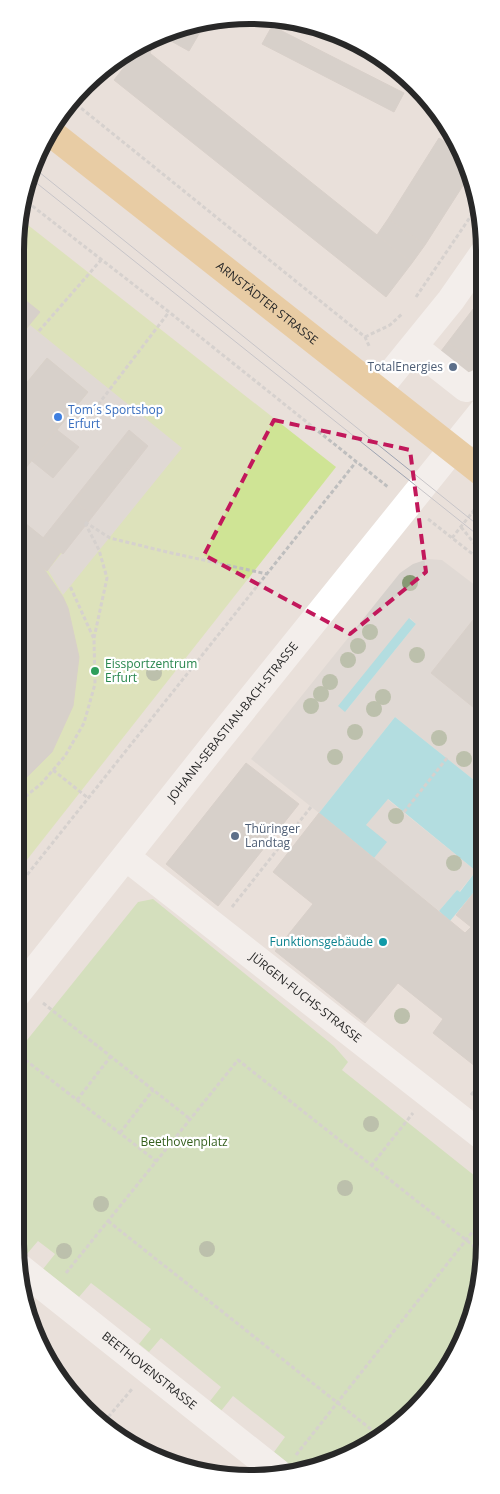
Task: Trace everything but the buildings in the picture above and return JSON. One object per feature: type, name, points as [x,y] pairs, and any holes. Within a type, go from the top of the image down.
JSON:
[{"type":"main road","name":"ARNSTÄDTER STRASSE","points":[[55,136],[386,381],[453,450],[476,468]]},
{"type":"street","points":[[386,381],[451,300],[476,264]]},
{"type":"street","points":[[420,340],[476,374]]},
{"type":"street","points":[[420,340],[466,388],[476,384]]},
{"type":"street","name":"JOHANN-SEBASTIAN-BACH-STRASSE","points":[[24,985],[476,420]]},
{"type":"street","name":"JÜRGEN-FUCHS-STRASSE","points":[[126,857],[476,1131]]},
{"type":"street","name":"BEETHOVENSTRASSE","points":[[26,1273],[286,1465]]},
{"type":"path","points":[[77,105],[365,336],[372,356],[386,381]]},
{"type":"path","points":[[24,879],[356,462],[169,312],[29,203]]},
{"type":"path","points":[[414,301],[473,213]]},
{"type":"path","points":[[38,331],[101,260]]},
{"type":"path","points":[[365,336],[390,325],[408,309]]},
{"type":"path","points":[[94,410],[169,312]]},
{"type":"path","points":[[476,507],[452,538],[476,558]]},
{"type":"path","points":[[472,512],[476,514]]},
{"type":"path","points":[[24,798],[42,783],[65,756],[84,723],[95,684],[94,639],[107,578],[100,550],[85,522],[110,538],[267,574]]},
{"type":"path","points":[[461,527],[474,543]]},
{"type":"path","points":[[70,586],[94,639]]},
{"type":"path","points":[[404,812],[447,758]]},
{"type":"path","points":[[53,770],[88,798]]},
{"type":"path","points":[[230,910],[310,807]]},
{"type":"path","points":[[43,1003],[190,1118]]},
{"type":"path","points":[[77,1100],[111,1056]]},
{"type":"path","points":[[24,1059],[156,1161]]},
{"type":"path","points":[[51,1293],[238,1060],[476,1248]]},
{"type":"path","points":[[120,1133],[153,1090]]},
{"type":"path","points":[[371,1166],[407,1120]]},
{"type":"path","points":[[108,1220],[375,1433]]},
{"type":"path","points":[[286,1465],[476,1227]]},
{"type":"path","points":[[107,1419],[115,1410]]},
{"type":"highlighted area","points":[[274,420],[410,450],[426,572],[350,634],[204,555]]},
{"type":"green space","name":"Eissportzentrum Erfurt","points":[[26,223],[336,467],[24,864],[24,235]]},
{"type":"green space","name":"Beethovenplatz","points":[[153,899],[334,1046],[348,1062],[342,1070],[476,1177],[476,1259],[472,1288],[459,1331],[446,1357],[420,1393],[388,1423],[350,1447],[309,1463],[292,1466],[274,1452],[285,1437],[233,1396],[221,1411],[210,1401],[221,1387],[161,1338],[149,1352],[139,1344],[151,1329],[91,1283],[79,1297],[43,1269],[55,1254],[38,1241],[26,1255],[24,1253],[24,1044],[138,902]]},
{"type":"shaded area","points":[[30,325],[182,448],[63,595],[48,570],[62,553],[24,522],[24,470],[88,392],[47,358],[24,386],[24,333]]},
{"type":"shaded area","points":[[428,559],[442,560],[476,586],[476,616],[431,673],[476,710],[476,782],[395,717],[319,813],[251,759],[400,573],[413,564]],"holes":[[[410,618],[416,624],[345,712]]]},
{"type":"shaded area","points":[[387,799],[476,871],[459,892],[457,890],[439,911],[374,858],[366,825]]},
{"type":"water","points":[[409,618],[416,624],[345,712],[338,706]]},
{"type":"water","points":[[395,717],[476,782],[476,871],[388,799],[366,825],[387,842],[374,858],[319,813]]},
{"type":"water","points":[[476,871],[476,890],[450,921],[439,911],[457,890],[460,892]]},
{"type":"tram line","points":[[38,171],[476,524]]},
{"type":"tram line","points":[[34,181],[476,534]]},
{"type":"place","name":"TotalEnergies","points":[[453,367]]},
{"type":"place","name":"Tom´s Sportshop Erfurt","points":[[58,417]]},
{"type":"place","name":"Eissportzentrum Erfurt","points":[[95,671]]},
{"type":"place","name":"Thüringer Landtag","points":[[235,836]]},
{"type":"place","name":"Funktionsgebäude","points":[[383,942]]}]
